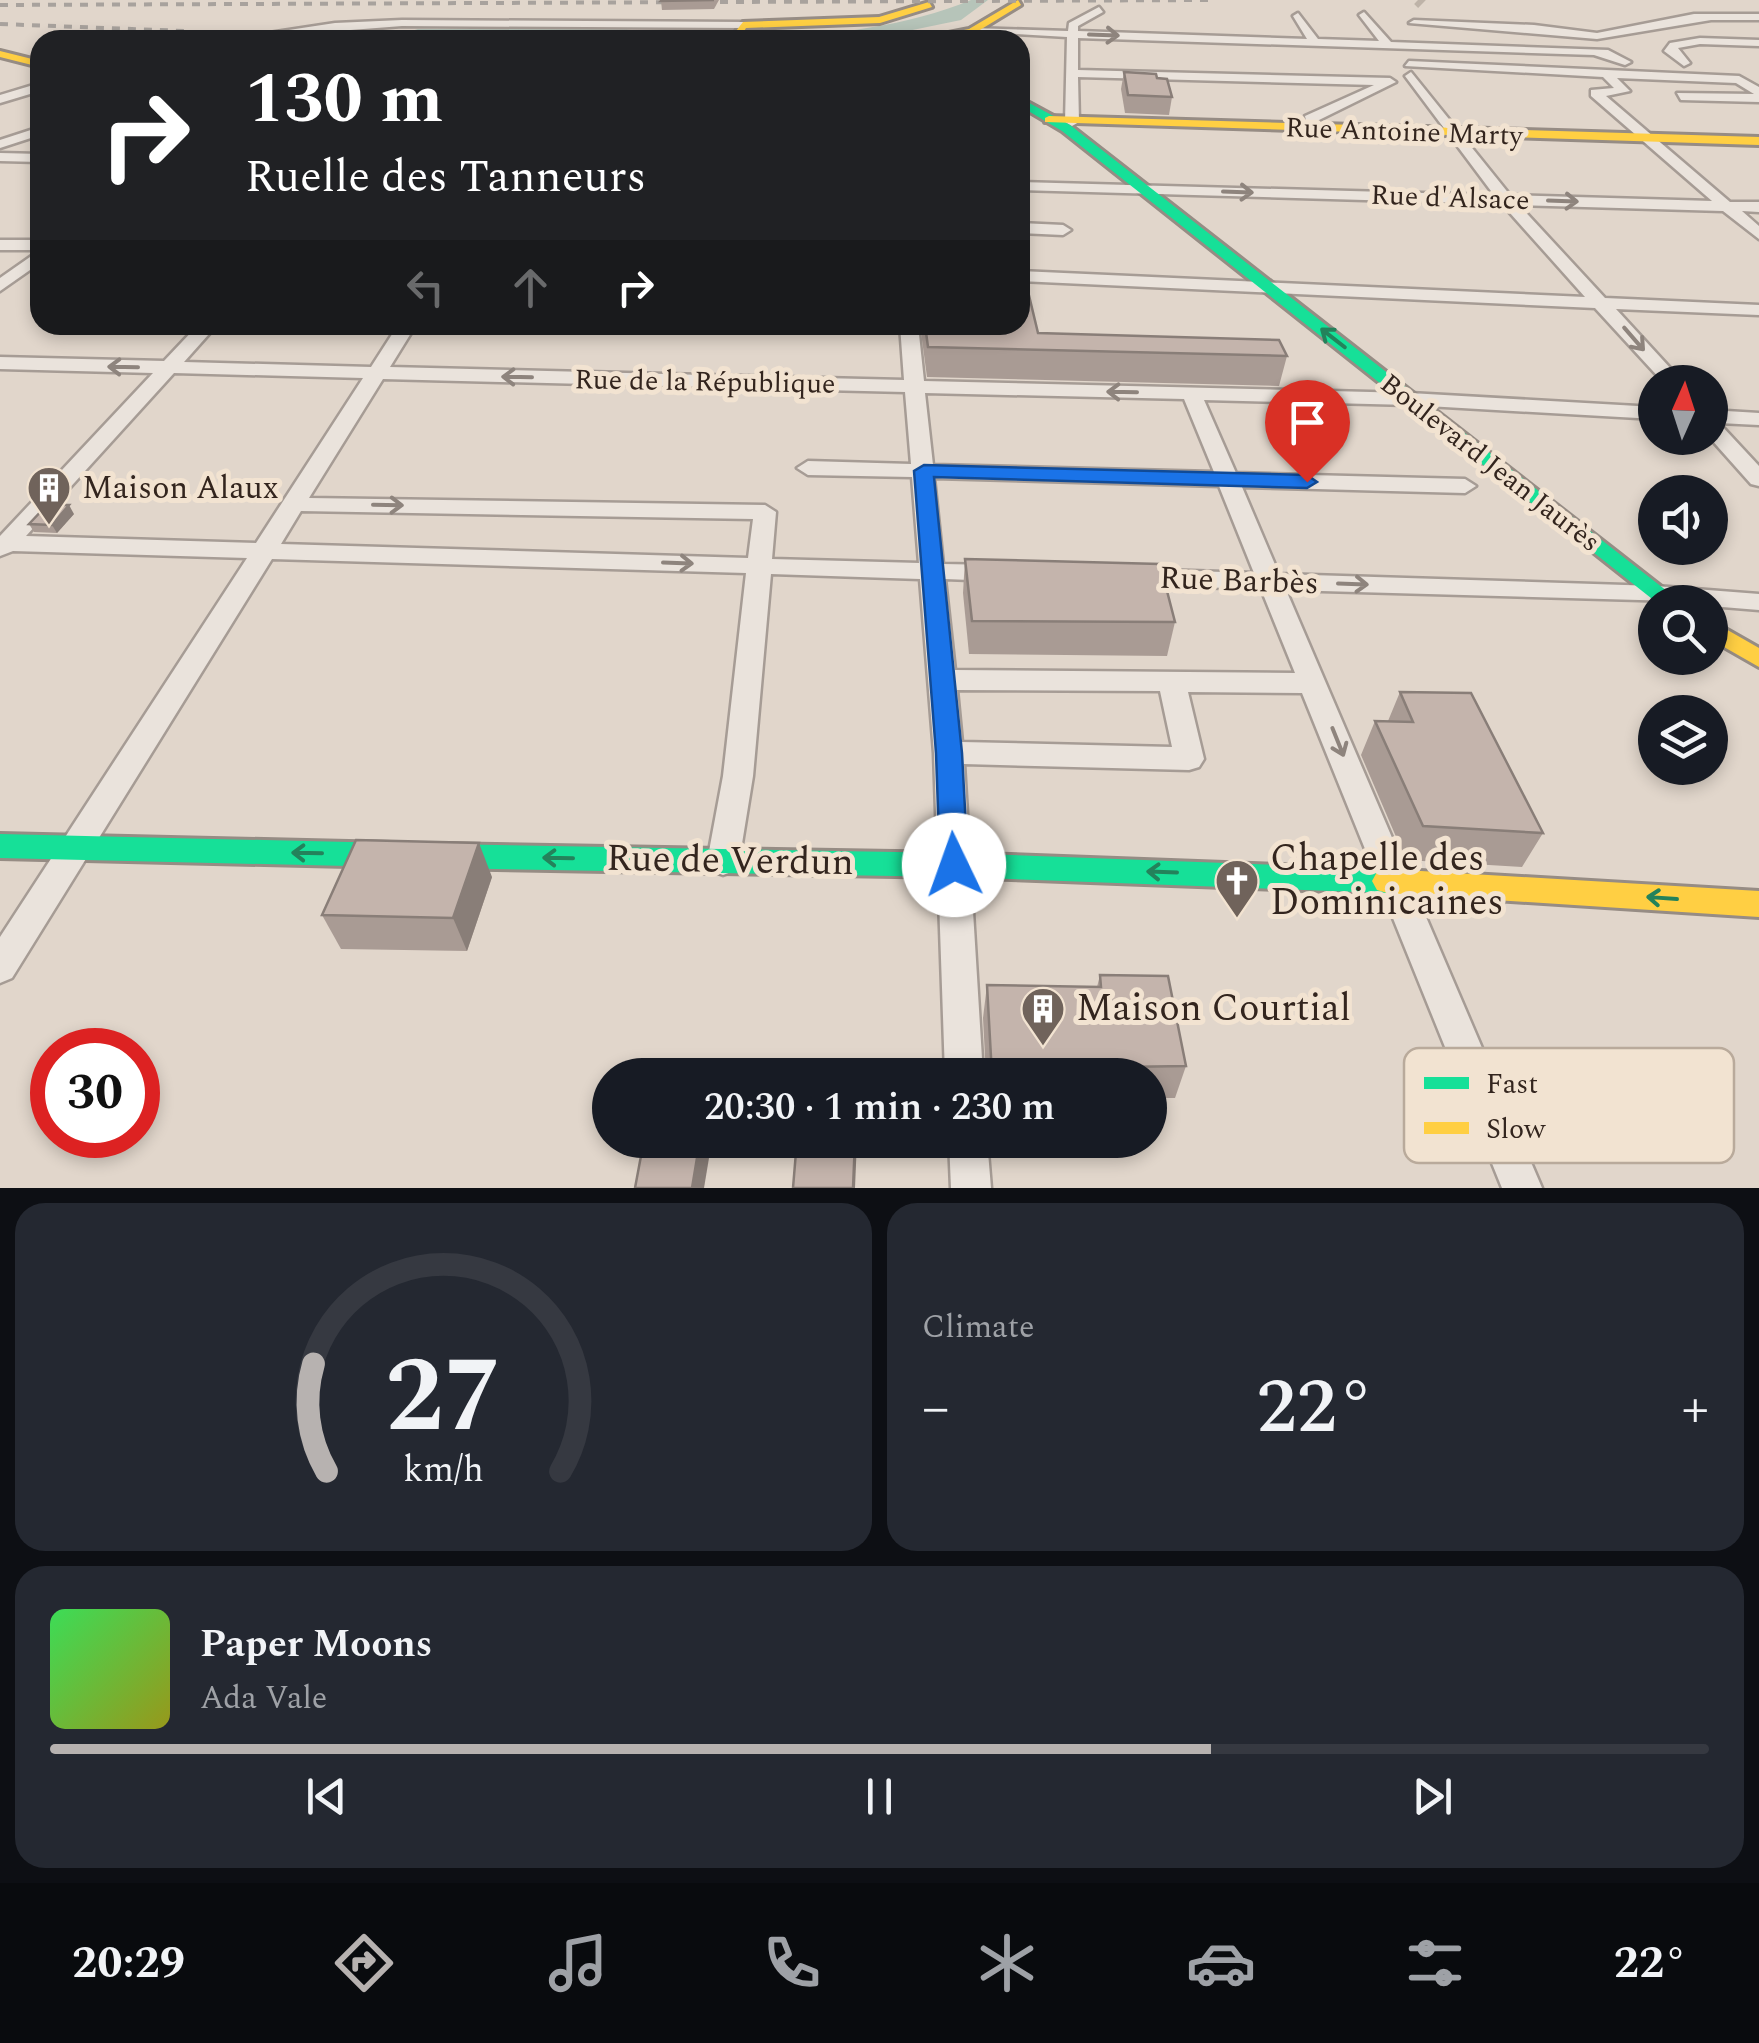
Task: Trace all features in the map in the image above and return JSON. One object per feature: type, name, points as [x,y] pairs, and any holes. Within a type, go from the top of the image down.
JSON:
[{"type":"street","points":[[981,30],[1018,2]]},
{"type":"street","points":[[762,30],[880,20],[929,5]]},
{"type":"street","points":[[1066,127],[1073,25],[1099,10]]},
{"type":"street","points":[[1418,10],[1410,44],[1410,70],[1506,200],[1657,365]]},
{"type":"street","points":[[1364,15],[1386,44]]},
{"type":"street","points":[[1647,15],[1759,17]]},
{"type":"street","points":[[1298,16],[1314,41]]},
{"type":"street","points":[[1414,23],[1534,28],[1597,36],[1707,18]]},
{"type":"street","points":[[308,30],[402,23],[663,30]]},
{"type":"street","points":[[1647,30],[1690,42]]},
{"type":"street","points":[[1030,34],[1608,52],[1625,62]]},
{"type":"street","points":[[1272,40],[1279,53]]},
{"type":"street","points":[[1684,64],[1670,51],[1674,45],[1759,43]]},
{"type":"street","points":[[0,54],[30,62]]},
{"type":"street","points":[[1759,95],[1740,73],[1684,64],[1597,64],[1624,91],[1595,94],[1759,234]]},
{"type":"street","points":[[1286,66],[1304,105]]},
{"type":"street","points":[[1072,73],[1304,105],[1330,113],[1410,70],[1740,73]]},
{"type":"street","points":[[1304,105],[1390,82]]},
{"type":"street","points":[[0,99],[30,91]]},
{"type":"street","points":[[1681,96],[1759,95]]},
{"type":"street","name":"Rue Antoine Marty","points":[[1030,115],[1066,127],[1304,105],[1456,133],[1759,142]]},
{"type":"street","name":"Boulevard Jean Jaurès","points":[[1066,127],[1646,585]]},
{"type":"street","points":[[0,144],[30,134]]},
{"type":"street","points":[[0,156],[30,158]]},
{"type":"street","name":"Rue d'Alsace","points":[[1030,186],[1759,207]]},
{"type":"street","points":[[1030,228],[1063,230]]},
{"type":"street","points":[[0,245],[30,245]]},
{"type":"street","points":[[0,286],[30,264]]},
{"type":"street","points":[[1030,277],[1759,310]]},
{"type":"street","points":[[2,546],[199,335]]},
{"type":"street","points":[[0,967],[400,335]]},
{"type":"street","points":[[910,335],[949,753],[963,1058]]},
{"type":"street","name":"Rue de la République","points":[[0,364],[1410,400],[1638,412]]},
{"type":"street","points":[[1192,394],[1464,1048]]},
{"type":"street","points":[[1728,417],[1759,419]]},
{"type":"street","points":[[1728,445],[1759,480]]},
{"type":"street","points":[[808,468],[1465,486]]},
{"type":"street","points":[[290,504],[765,512],[738,776],[722,862]]},
{"type":"street","points":[[2,546],[262,550],[1012,574]]},
{"type":"street","name":"Rue Barbès","points":[[1112,577],[1638,597]]},
{"type":"street","name":"Rue Barbès","points":[[1728,601],[1759,602]]},
{"type":"street","points":[[1728,640],[1759,660]]},
{"type":"street","points":[[942,680],[1314,684]]},
{"type":"street","points":[[949,753],[1188,759],[1172,683]]},
{"type":"street","name":"Rue de Verdun","points":[[0,846],[954,865],[1394,880],[1759,904]]},
{"type":"street","points":[[969,1158],[971,1188]]},
{"type":"street","points":[[1512,1163],[1522,1188]]},
{"type":"shaded area","points":[[971,0],[988,0],[961,20],[912,30],[852,30],[893,23]]},
{"type":"shaded area","points":[[418,29],[631,30],[415,30]]},
{"type":"building","points":[[1124,72],[1156,74],[1157,78],[1167,79],[1172,97],[1128,95]]},
{"type":"building","points":[[1030,300],[1038,333],[1279,340],[1287,356],[928,347],[926,335],[1030,335]]},
{"type":"building","points":[[47,505],[69,505],[52,525],[29,524]]},
{"type":"building","points":[[965,559],[1160,564],[1175,622],[972,621]]},
{"type":"building","points":[[1400,692],[1471,693],[1543,833],[1423,826],[1375,721],[1413,722]]},
{"type":"building","points":[[356,840],[479,843],[453,918],[322,915]]},
{"type":"building","points":[[1100,975],[1168,976],[1186,1066],[1167,1066],[1167,1058],[991,1058],[987,985],[1101,987]]},
{"type":"building","points":[[641,1158],[697,1158],[692,1188],[635,1188]]},
{"type":"building","points":[[796,1158],[854,1158],[853,1188],[793,1188]]},
{"type":"tunnel","points":[[1418,0],[1422,4]]},
{"type":"railway","points":[[0,5],[1211,0]]},
{"type":"railway","points":[[0,24],[159,30]]},
{"type":"traffic: fast","points":[[1030,107],[1066,128],[1648,585]]},
{"type":"traffic: fast","points":[[0,846],[391,855]]},
{"type":"traffic: fast","points":[[440,856],[954,865],[1387,881]]},
{"type":"traffic: slow","points":[[974,30],[1018,3]]},
{"type":"traffic: slow","points":[[740,30],[743,25],[880,20],[929,5]]},
{"type":"traffic: slow","points":[[0,54],[30,62]]},
{"type":"traffic: slow","points":[[1049,120],[1759,141]]},
{"type":"traffic: slow","points":[[1728,639],[1759,659]]},
{"type":"traffic: slow","points":[[1387,881],[1759,904]]},
{"type":"place","name":"Maison Alaux","points":[[49,526]]},
{"type":"place","name":"Chapelle des Dominicaines","points":[[1237,919]]},
{"type":"place","name":"Maison Courtial","points":[[1043,1047]]},
{"type":"route","points":[[954,865],[949,753],[924,471],[1307,482]]}]
